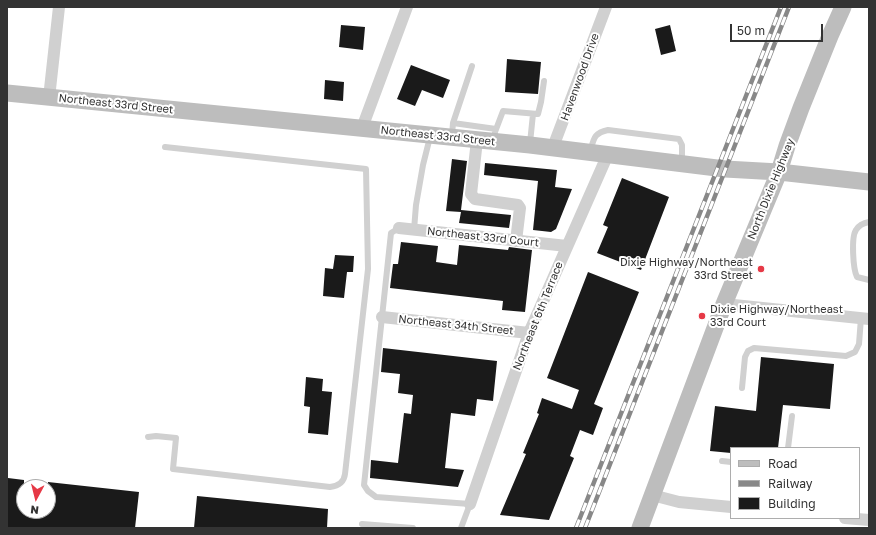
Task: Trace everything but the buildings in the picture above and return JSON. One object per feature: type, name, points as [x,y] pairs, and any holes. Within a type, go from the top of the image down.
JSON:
[{"type":"street","points":[[49,98],[59,7]]},
{"type":"street","points":[[362,128],[407,7]]},
{"type":"street","name":"Havenwood Drive","points":[[553,147],[606,7]]},
{"type":"street","name":"North Dixie Highway","points":[[640,528],[724,304],[779,172],[801,108],[843,7]]},
{"type":"street","name":"Northeast 33rd Street","points":[[7,93],[431,135],[452,130],[477,140],[495,136],[530,145],[682,164],[725,169],[779,172],[869,182]]},
{"type":"street","points":[[477,140],[471,194],[475,199],[518,205],[520,208],[516,241]]},
{"type":"street","name":"Northeast 6th Terrace","points":[[470,504],[529,333],[608,154]]},
{"type":"street","name":"Northeast 33rd Court","points":[[399,228],[567,246]]},
{"type":"street","points":[[724,304],[865,319]]},
{"type":"street","name":"Northeast 34th Street","points":[[382,317],[529,333]]},
{"type":"street","points":[[652,495],[679,502],[730,507]]},
{"type":"street","points":[[857,519],[869,520]]},
{"type":"lane","points":[[472,66],[452,130],[495,136],[503,111],[538,114],[544,81]]},
{"type":"lane","points":[[530,145],[533,114]]},
{"type":"lane","points":[[590,152],[594,137],[599,132],[608,130],[672,137],[679,139],[682,145],[682,164]]},
{"type":"lane","points":[[414,230],[416,205],[423,165],[431,135]]},
{"type":"lane","points":[[148,437],[156,436],[176,438],[173,469],[330,487],[340,484],[344,480],[345,474],[368,269],[366,169],[165,146]]},
{"type":"lane","points":[[869,222],[860,224],[855,231],[853,246],[855,271],[857,276],[869,280]]},
{"type":"lane","points":[[399,228],[391,233],[364,485],[368,491],[376,497],[470,504],[461,528]]},
{"type":"lane","points":[[742,388],[745,357],[748,351],[754,348],[846,356],[856,352],[865,319]]},
{"type":"lane","points":[[788,447],[792,416]]},
{"type":"lane","points":[[722,461],[730,462]]},
{"type":"lane","points":[[362,524],[413,528]]},
{"type":"railway","points":[[576,528],[781,7]]},
{"type":"railway","points":[[585,528],[789,7]]},
{"type":"place","name":"Dixie Highway/Northeast 33rd Street","points":[[761,269]]},
{"type":"place","name":"Dixie Highway/Northeast 33rd Court","points":[[702,316]]}]
